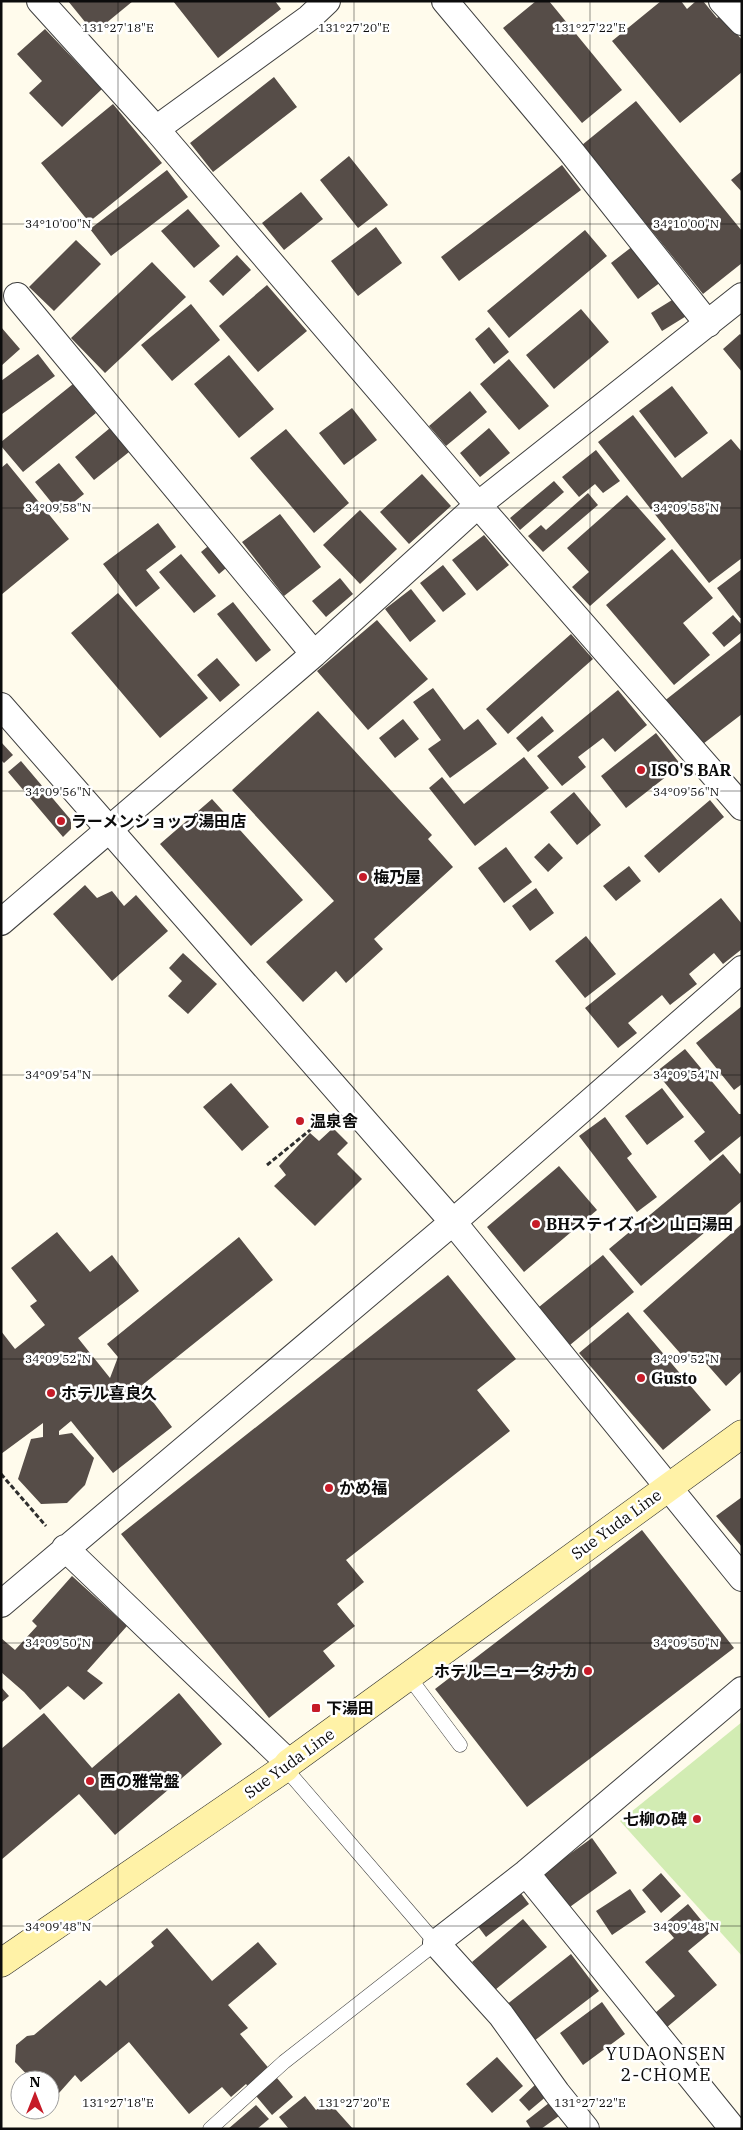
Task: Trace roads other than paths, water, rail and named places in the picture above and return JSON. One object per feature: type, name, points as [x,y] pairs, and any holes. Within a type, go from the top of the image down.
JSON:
[{"type":"main road","name":"Sue Yuda Line","points":[[1,1963],[287,1766],[667,1486],[742,1434]]},
{"type":"street","points":[[40,1],[156,129],[478,505],[742,807]]},
{"type":"street","points":[[444,1],[570,150],[708,324]]},
{"type":"street","points":[[722,1],[742,22]]},
{"type":"street","points":[[156,129],[310,7]]},
{"type":"street","points":[[18,296],[314,654]]},
{"type":"street","points":[[1,922],[111,830],[314,654],[478,505],[742,296]]},
{"type":"street","points":[[1,706],[452,1222],[742,1578]]},
{"type":"street","points":[[1,1604],[452,1222],[742,969]]},
{"type":"street","points":[[65,1548],[287,1766]]},
{"type":"street","points":[[586,2129],[556,2093],[501,2015],[436,1943],[526,1873],[742,1690]]},
{"type":"street","points":[[526,1873],[733,2129]]},
{"type":"lane","points":[[409,1677],[460,1745]]},
{"type":"lane","points":[[210,2129],[284,2062],[436,1943],[287,1766]]},
{"type":"place","name":"ISO'S BAR","points":[[641,770]]},
{"type":"place","name":"ラーメンショップ湯田店","points":[[61,821]]},
{"type":"place","name":"梅乃屋","points":[[363,877]]},
{"type":"place","name":"温泉舎","points":[[300,1121]]},
{"type":"place","name":"BHステイズイン 山口湯田","points":[[536,1224]]},
{"type":"place","name":"Gusto","points":[[641,1378]]},
{"type":"place","name":"ホテル喜良久","points":[[51,1393]]},
{"type":"place","name":"かめ福","points":[[329,1488]]},
{"type":"place","name":"ホテルニュータナカ","points":[[588,1671]]},
{"type":"place","name":"下湯田","points":[[316,1708]]},
{"type":"place","name":"西の雅常盤","points":[[90,1781]]},
{"type":"place","name":"七柳の碑","points":[[697,1819]]},
{"type":"district","name":"YUDAONSEN 2-CHOME","points":[[666,2063]]}]
